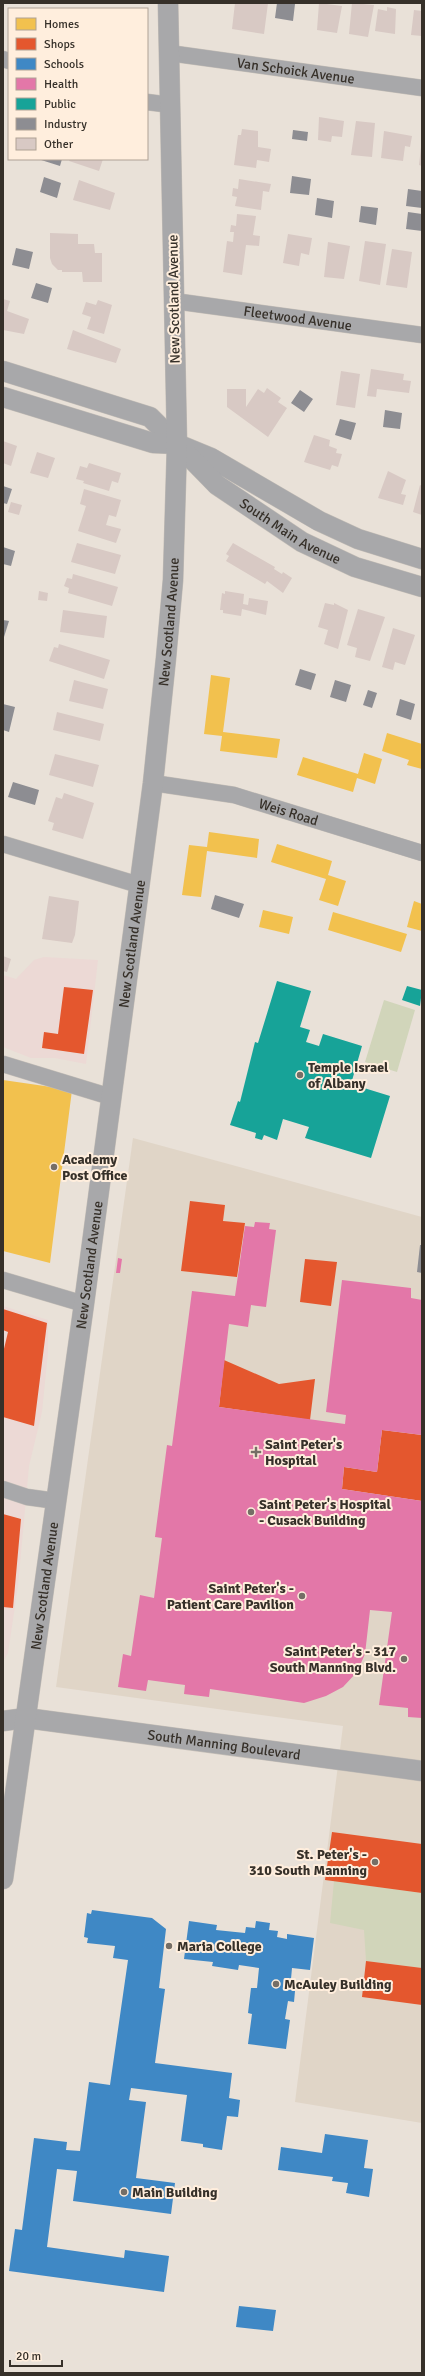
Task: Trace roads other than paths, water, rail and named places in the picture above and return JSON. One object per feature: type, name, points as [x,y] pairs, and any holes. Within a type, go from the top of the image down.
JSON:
[{"type":"street","name":"New Scotland Avenue","points":[[3,1879],[84,1304],[138,885],[153,783],[172,580],[177,444],[168,3]]},
{"type":"street","name":"Van Schoick Avenue","points":[[169,53],[422,88]]},
{"type":"street","points":[[148,102],[171,105]]},
{"type":"street","name":"Fleetwood Avenue","points":[[174,300],[422,335]]},
{"type":"street","name":"South Main Avenue","points":[[3,371],[150,417],[217,484],[302,542],[355,567],[422,587]]},
{"type":"street","name":"South Main Avenue","points":[[3,397],[153,443],[177,444],[211,458],[339,532],[422,559]]},
{"type":"street","name":"Weis Road","points":[[153,783],[234,795],[422,852]]},
{"type":"street","points":[[3,844],[138,885]]},
{"type":"street","points":[[3,1064],[111,1098]]},
{"type":"street","points":[[3,1280],[84,1304]]},
{"type":"street","points":[[3,1489],[27,1497],[56,1501]]},
{"type":"street","name":"South Manning Boulevard","points":[[3,1706],[26,1718]]},
{"type":"street","name":"South Manning Boulevard","points":[[3,1721],[26,1718],[422,1771]]},
{"type":"place","name":"Temple Israel of Albany","points":[[300,1075]]},
{"type":"place","name":"Academy Post Office","points":[[54,1167]]},
{"type":"place","name":"Saint Peter's Hospital","points":[[256,1452]]},
{"type":"place","name":"Saint Peter's Hospital - Cusack Building","points":[[251,1512]]},
{"type":"place","name":"Saint Peter's - Patient Care Pavilion","points":[[302,1596]]},
{"type":"place","name":"Saint Peter's - 317 South Manning Blvd.","points":[[404,1659]]},
{"type":"place","name":"St. Peter's - 310 South Manning","points":[[375,1862]]},
{"type":"place","name":"Maria College","points":[[169,1946]]},
{"type":"place","name":"McAuley Building","points":[[276,1984]]},
{"type":"place","name":"Main Building","points":[[124,2192]]}]
